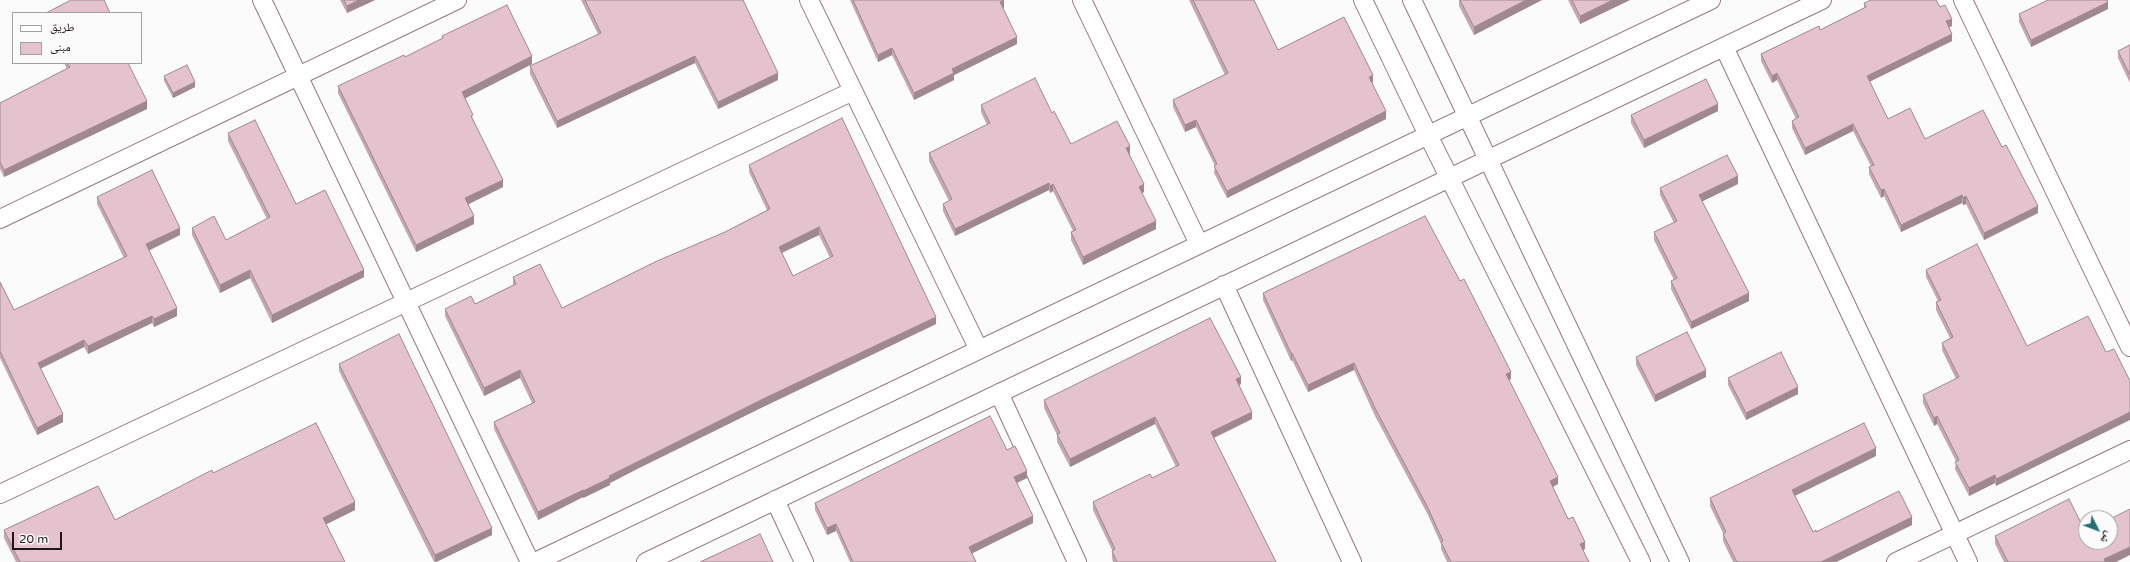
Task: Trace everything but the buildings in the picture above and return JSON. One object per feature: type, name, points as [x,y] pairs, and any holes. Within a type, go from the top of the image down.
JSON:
[{"type":"street","points":[[262,0],[530,562]]},
{"type":"street","points":[[0,219],[457,0]]},
{"type":"street","points":[[809,0],[979,350]]},
{"type":"street","points":[[1082,0],[1199,244]]},
{"type":"street","points":[[1363,0],[1428,135],[1641,562]]},
{"type":"street","points":[[1412,0],[1680,562]]},
{"type":"street","points":[[646,562],[1822,0]]},
{"type":"street","points":[[1964,0],[2130,347]]},
{"type":"street","points":[[535,562],[1468,116],[1700,2]]},
{"type":"street","points":[[1724,47],[1968,562]]},
{"type":"street","points":[[0,494],[853,91]]},
{"type":"street","points":[[1224,286],[1352,562]]},
{"type":"street","points":[[999,393],[1077,562]]},
{"type":"street","points":[[1896,562],[2130,450]]},
{"type":"street","points":[[775,500],[804,562]]}]
